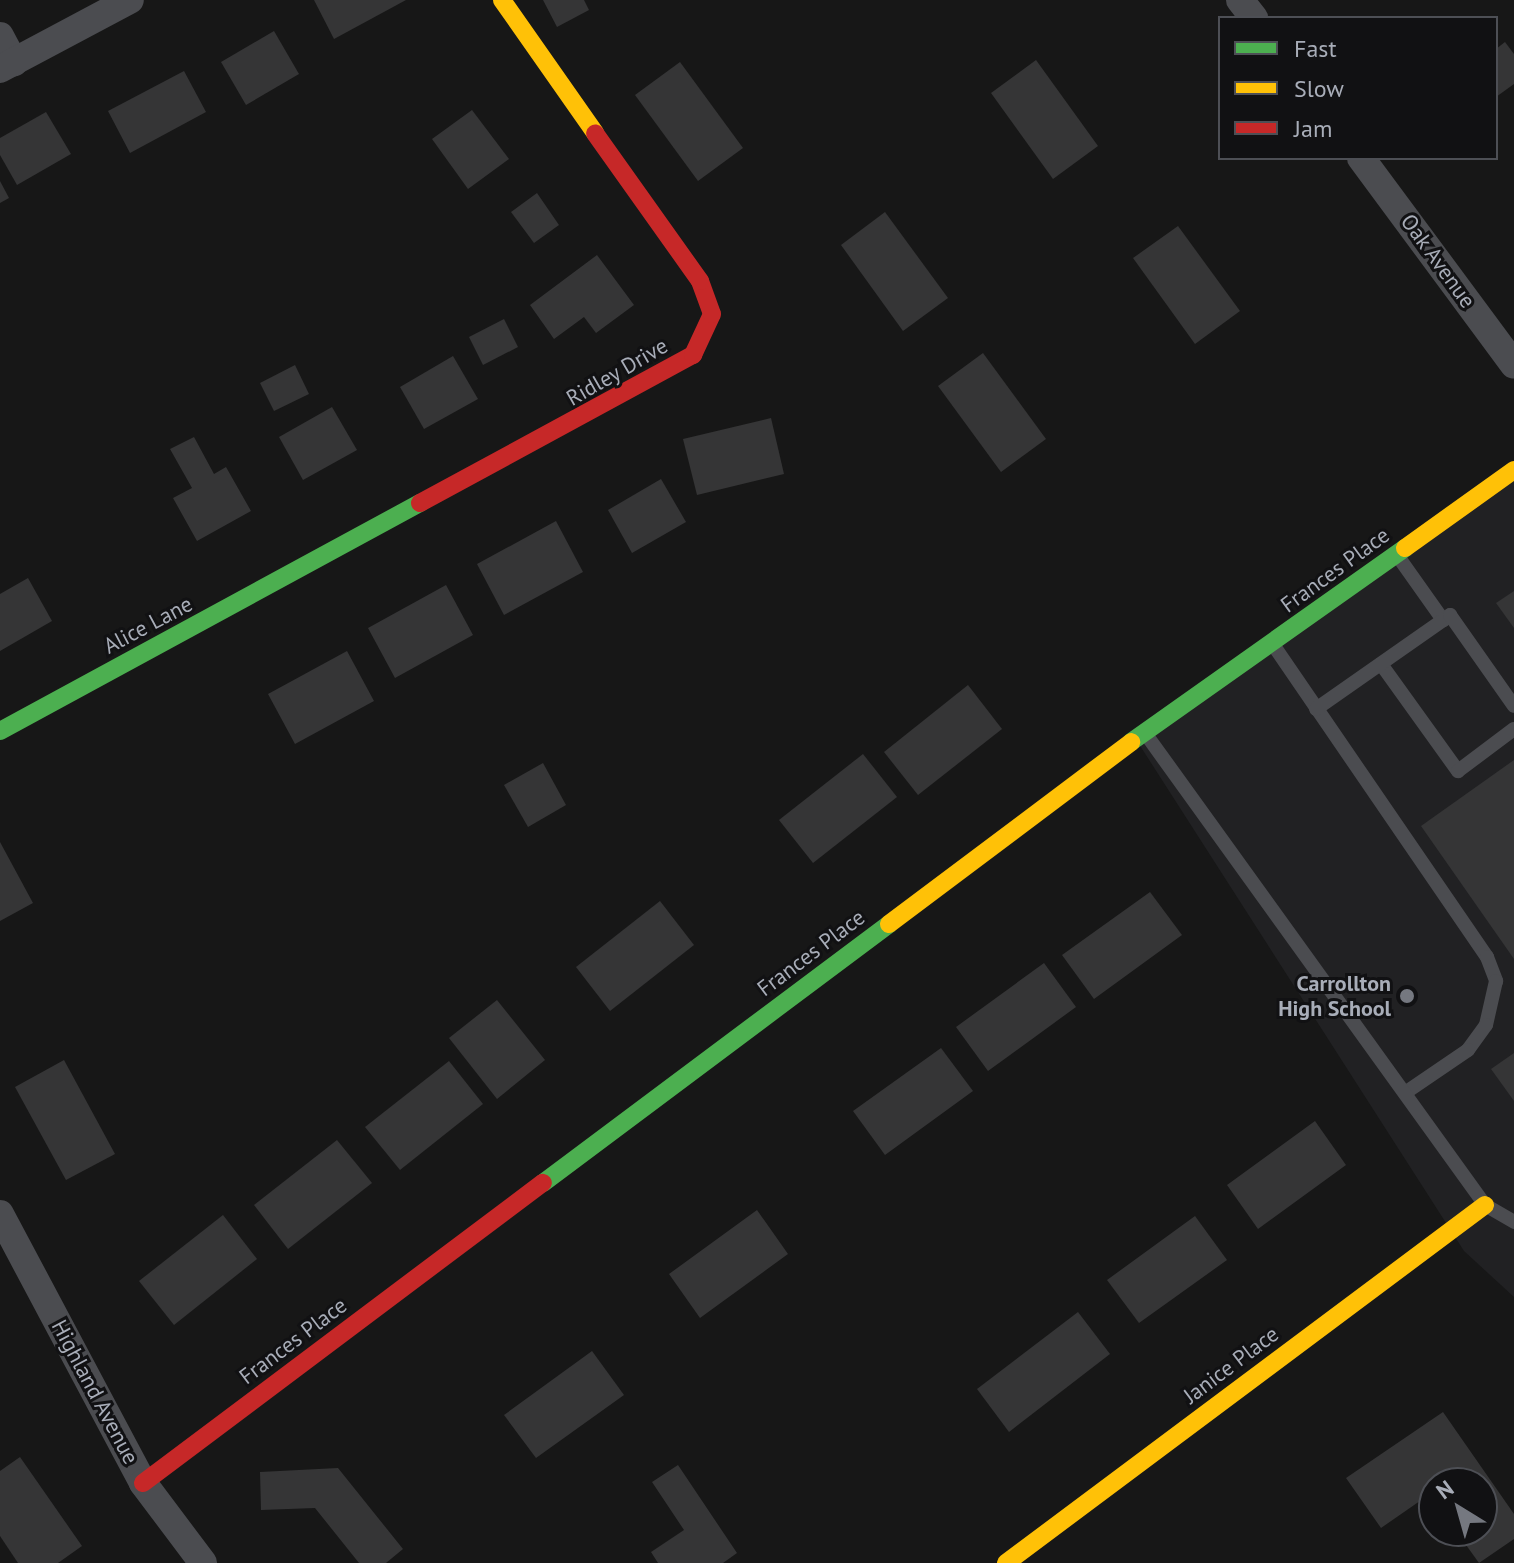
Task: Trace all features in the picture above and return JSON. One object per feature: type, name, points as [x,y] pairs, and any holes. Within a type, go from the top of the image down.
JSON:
[{"type":"street","points":[[0,36],[7,65],[130,0]]},
{"type":"street","name":"Ridley Drive","points":[[319,561],[693,355],[712,314],[700,281],[647,199],[502,0]]},
{"type":"street","points":[[1240,0],[1252,16]]},
{"type":"street","name":"Oak Avenue","points":[[1362,160],[1514,365]]},
{"type":"street","name":"Frances Place","points":[[143,1483],[1144,733],[1273,645],[1514,470]]},
{"type":"street","name":"Alice Lane","points":[[0,731],[319,561]]},
{"type":"street","name":"Janice Place","points":[[1006,1563],[1485,1205]]},
{"type":"street","name":"Highland Avenue","points":[[0,1214],[143,1483],[203,1563]]},
{"type":"lane","points":[[1397,555],[1443,620]]},
{"type":"lane","points":[[1316,709],[1450,615],[1514,706]]},
{"type":"lane","points":[[1273,645],[1487,957],[1496,981],[1486,1025],[1468,1050],[1405,1093]]},
{"type":"lane","points":[[1381,664],[1458,771],[1514,729]]},
{"type":"lane","points":[[1144,733],[1485,1205],[1514,1222]]},
{"type":"shaded area","name":"Carrollton High School","points":[[1514,469],[1514,1297],[1464,1251],[1137,741]]},
{"type":"building","points":[[314,0],[406,0],[334,39]]},
{"type":"building","points":[[543,0],[584,0],[589,10],[557,27]]},
{"type":"building","points":[[274,31],[299,74],[246,105],[221,62]]},
{"type":"building","points":[[1505,42],[1514,54],[1514,84],[1498,96],[1498,47]]},
{"type":"building","points":[[1036,60],[1098,146],[1053,179],[991,93]]},
{"type":"building","points":[[680,62],[743,148],[698,181],[635,95]]},
{"type":"building","points":[[184,71],[206,112],[130,153],[108,111]]},
{"type":"building","points":[[472,110],[509,159],[468,189],[432,139]]},
{"type":"building","points":[[46,112],[71,154],[17,185],[0,155],[0,138]]},
{"type":"building","points":[[0,181],[9,198],[0,203]]},
{"type":"building","points":[[537,193],[559,225],[534,243],[511,212]]},
{"type":"building","points":[[885,212],[948,298],[903,331],[841,245]]},
{"type":"building","points":[[1178,226],[1240,311],[1195,344],[1133,258]]},
{"type":"building","points":[[597,255],[634,305],[596,333],[584,317],[554,339],[530,305]]},
{"type":"building","points":[[504,319],[518,347],[483,365],[469,337]]},
{"type":"building","points":[[983,353],[1046,439],[1001,472],[938,386]]},
{"type":"building","points":[[453,356],[478,399],[424,429],[400,387]]},
{"type":"building","points":[[295,365],[309,394],[274,411],[260,383]]},
{"type":"building","points":[[332,407],[357,450],[303,480],[279,437]]},
{"type":"building","points":[[771,418],[784,474],[697,495],[683,439]]},
{"type":"building","points":[[194,437],[214,474],[226,467],[251,511],[197,541],[173,498],[192,488],[170,449]]},
{"type":"building","points":[[661,479],[686,522],[632,553],[608,510]]},
{"type":"building","points":[[556,521],[583,572],[504,615],[477,564]]},
{"type":"building","points":[[28,578],[52,621],[0,651],[0,594]]},
{"type":"building","points":[[446,585],[473,635],[395,678],[368,628]]},
{"type":"building","points":[[1514,591],[1514,628],[1496,603]]},
{"type":"building","points":[[347,651],[374,701],[295,744],[268,694]]},
{"type":"building","points":[[968,685],[1002,729],[918,795],[884,752]]},
{"type":"building","points":[[863,754],[897,797],[813,863],[779,820]]},
{"type":"building","points":[[1514,760],[1514,959],[1421,826]]},
{"type":"building","points":[[543,763],[566,805],[528,827],[504,785]]},
{"type":"building","points":[[0,842],[33,903],[0,921]]},
{"type":"building","points":[[1150,892],[1182,935],[1094,999],[1062,955]]},
{"type":"building","points":[[660,901],[694,945],[610,1011],[576,967]]},
{"type":"building","points":[[1044,963],[1076,1007],[988,1071],[956,1027]]},
{"type":"building","points":[[497,1000],[545,1060],[497,1099],[449,1038]]},
{"type":"building","points":[[941,1048],[973,1091],[885,1155],[853,1111]]},
{"type":"building","points":[[1514,1053],[1514,1101],[1491,1069]]},
{"type":"building","points":[[64,1060],[115,1154],[66,1180],[15,1087]]},
{"type":"building","points":[[449,1061],[483,1104],[400,1170],[365,1127]]},
{"type":"building","points":[[1315,1121],[1346,1165],[1258,1229],[1227,1185]]},
{"type":"building","points":[[337,1140],[372,1183],[288,1249],[254,1205]]},
{"type":"building","points":[[757,1210],[788,1254],[700,1318],[669,1274]]},
{"type":"building","points":[[223,1215],[257,1259],[174,1325],[139,1281]]},
{"type":"building","points":[[1195,1216],[1227,1260],[1139,1323],[1107,1280]]},
{"type":"building","points":[[1078,1312],[1110,1354],[1009,1432],[977,1389]]},
{"type":"building","points":[[592,1351],[624,1395],[536,1458],[504,1415]]},
{"type":"building","points":[[1443,1412],[1481,1467],[1418,1467],[1418,1502],[1381,1528],[1346,1478]]},
{"type":"building","points":[[20,1457],[82,1546],[58,1563],[18,1563],[0,1536],[0,1471]]},
{"type":"building","points":[[678,1465],[737,1553],[723,1563],[658,1563],[651,1552],[684,1530],[652,1482]]},
{"type":"building","points":[[338,1468],[403,1549],[386,1563],[359,1563],[315,1508],[261,1510],[260,1472]]},
{"type":"building","points":[[1498,1491],[1514,1514],[1514,1539],[1479,1563],[1468,1547],[1498,1547]]},
{"type":"traffic: fast","points":[[0,731],[420,503]]},
{"type":"traffic: fast","points":[[1131,742],[1405,548]]},
{"type":"traffic: fast","points":[[543,1183],[889,924]]},
{"type":"traffic: slow","points":[[502,0],[595,133]]},
{"type":"traffic: slow","points":[[1405,548],[1514,470]]},
{"type":"traffic: slow","points":[[889,924],[1131,742]]},
{"type":"traffic: slow","points":[[1006,1563],[1485,1205]]},
{"type":"traffic: jam","points":[[420,503],[693,355],[712,314],[700,281],[595,133]]},
{"type":"traffic: jam","points":[[143,1483],[543,1183]]},
{"type":"place","name":"Carrollton High School","points":[[1407,996]]}]
